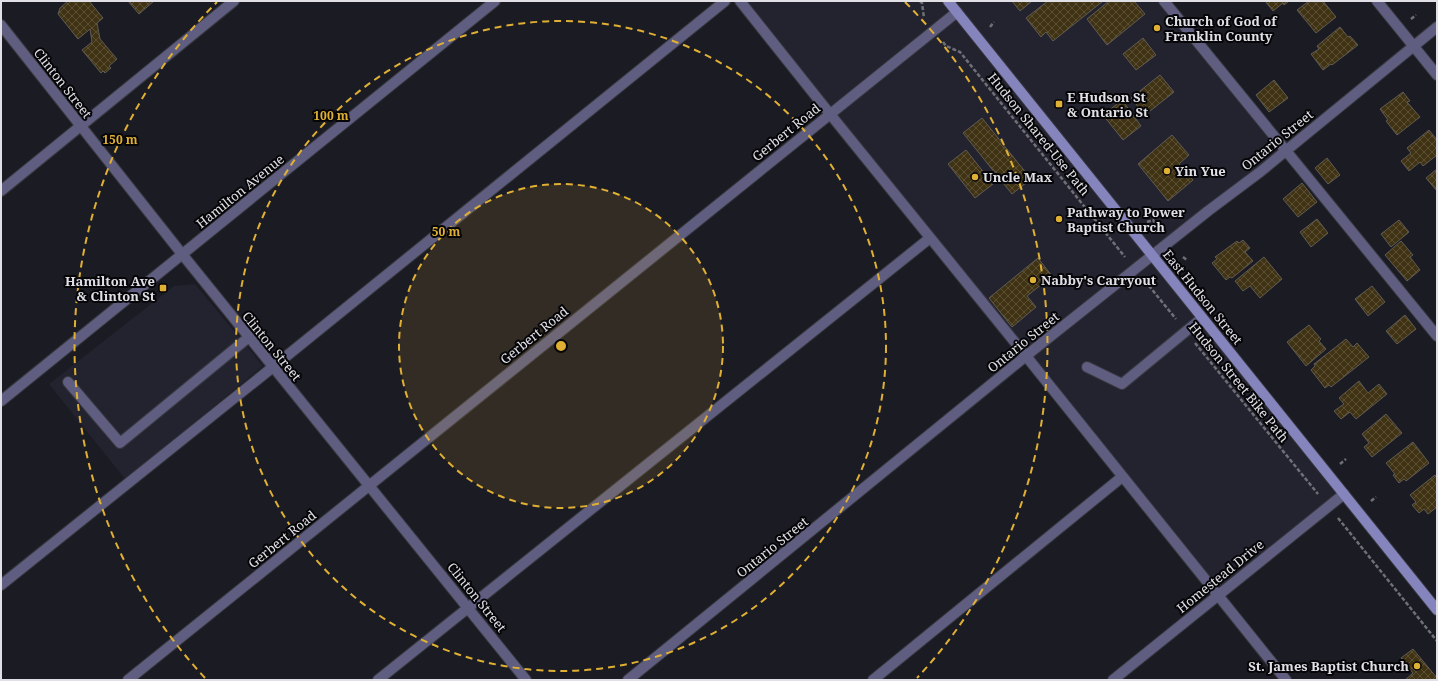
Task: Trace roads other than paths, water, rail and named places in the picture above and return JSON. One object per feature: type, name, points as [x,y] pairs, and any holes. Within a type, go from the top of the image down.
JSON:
[{"type":"main road","name":"East Hudson Street","points":[[948,1],[1437,610]]},
{"type":"street","points":[[1,191],[234,1]]},
{"type":"street","name":"Hamilton Avenue","points":[[1,401],[495,1]]},
{"type":"street","points":[[1,585],[273,367],[724,1]]},
{"type":"street","points":[[1164,1],[1437,336]]},
{"type":"street","points":[[1377,1],[1437,75]]},
{"type":"street","points":[[744,2],[830,114],[1286,680]]},
{"type":"street","name":"Gerbert Road","points":[[128,680],[957,12]]},
{"type":"street","name":"Clinton Street","points":[[1,25],[182,254],[526,680]]},
{"type":"street","name":"Ontario Street","points":[[628,680],[1026,356],[1208,211],[1260,172],[1437,27]]},
{"type":"street","points":[[378,680],[930,238]]},
{"type":"street","points":[[1087,367],[1122,384],[1202,318]]},
{"type":"street","points":[[68,382],[120,444],[249,337]]},
{"type":"street","points":[[873,680],[1122,477]]},
{"type":"street","name":"Homestead Drive","points":[[1113,680],[1344,494]]},
{"type":"place","name":"Church of God of Franklin County","points":[[1157,28]]},
{"type":"place","name":"E Hudson St & Ontario St","points":[[1059,104]]},
{"type":"place","name":"Yin Yue","points":[[1167,171]]},
{"type":"place","name":"Uncle Max","points":[[975,177]]},
{"type":"place","name":"Pathway to Power Baptist Church","points":[[1059,219]]},
{"type":"place","name":"Nabby's Carryout","points":[[1033,280]]},
{"type":"place","name":"Hamilton Ave & Clinton St","points":[[163,288]]},
{"type":"place","name":"St. James Baptist Church","points":[[1417,666]]}]
